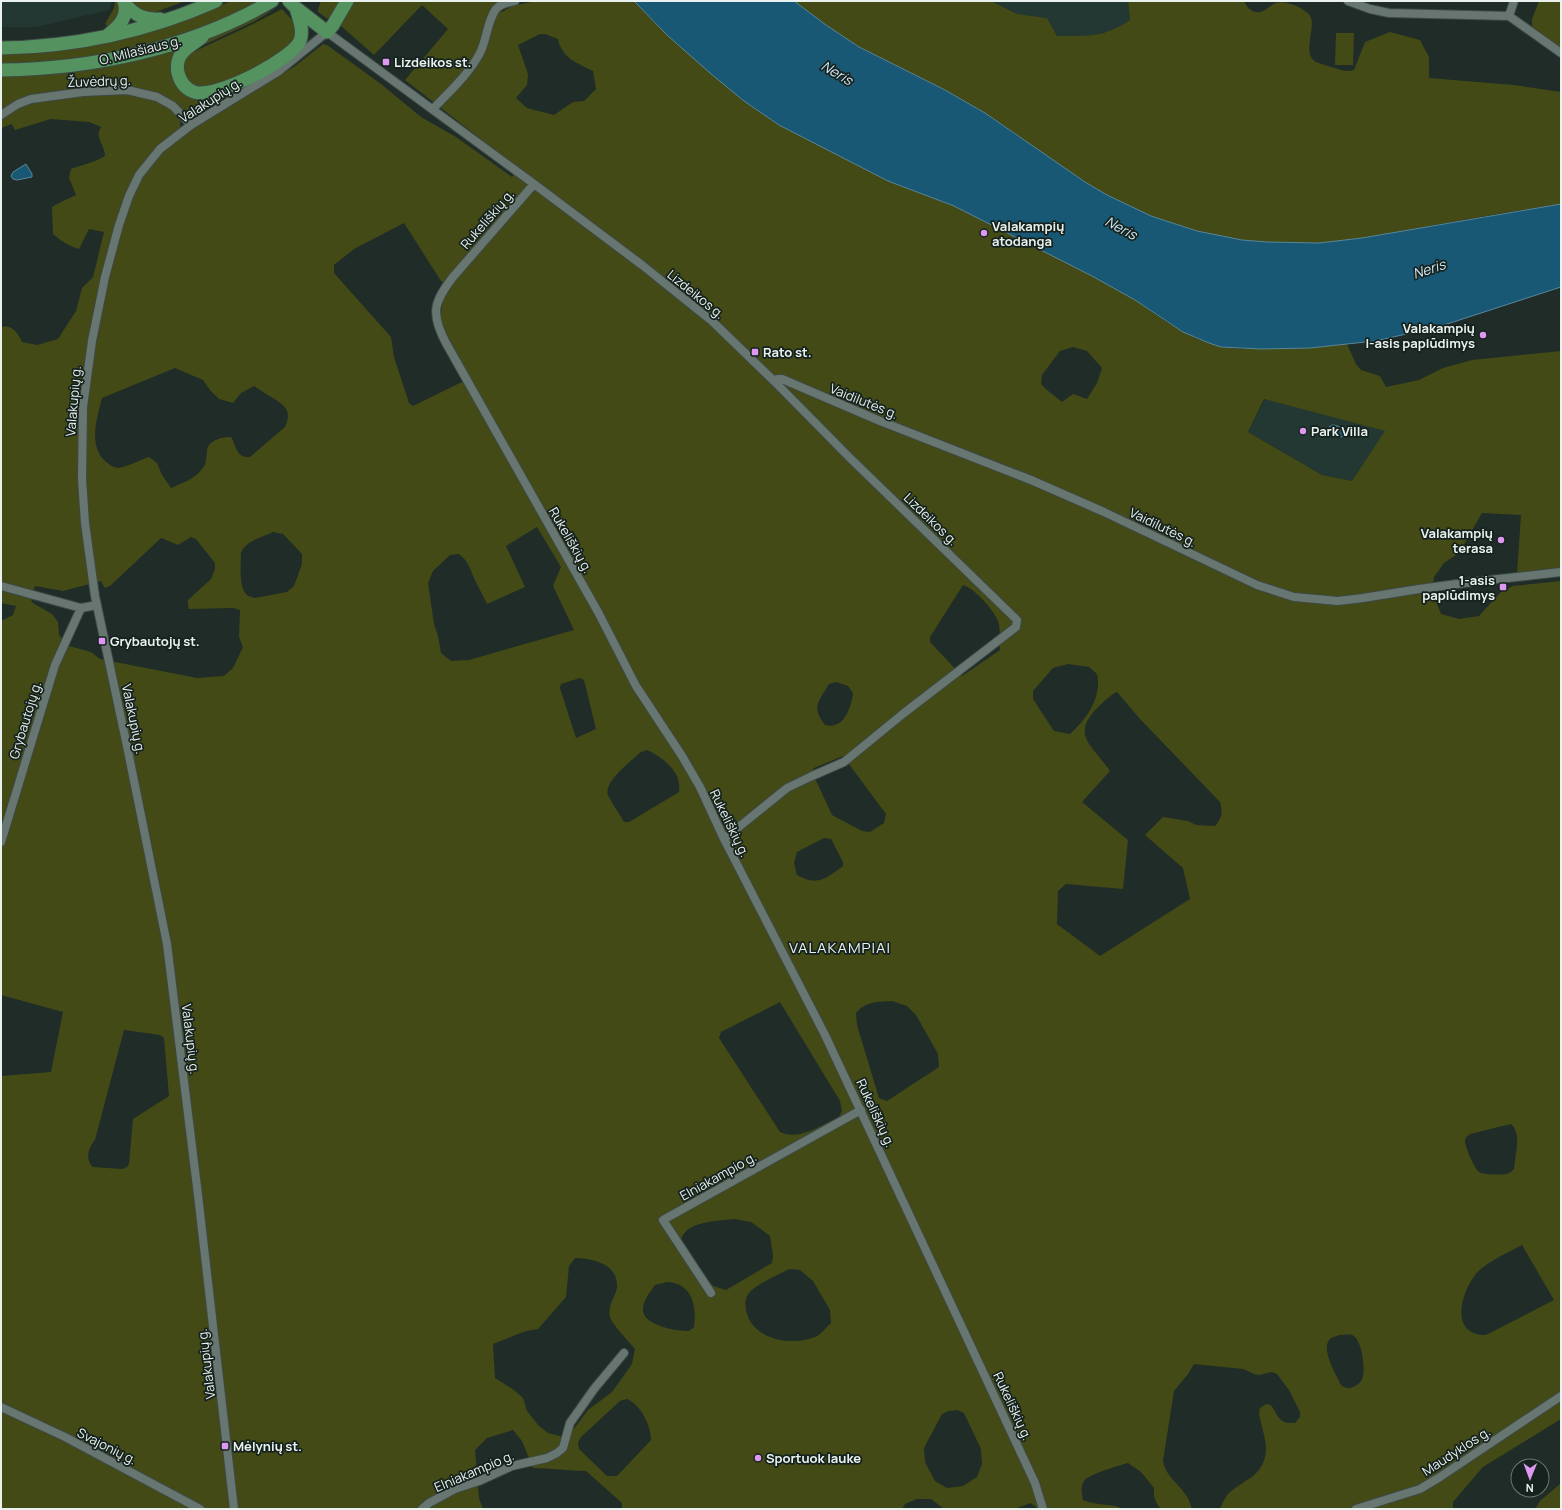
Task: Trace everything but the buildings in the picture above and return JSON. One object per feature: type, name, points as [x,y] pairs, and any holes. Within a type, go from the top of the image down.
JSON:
[{"type":"main road","name":"O. Milašiaus g.","points":[[1,48],[52,45],[136,30],[172,19],[216,1]]},
{"type":"main road","name":"O. Milašiaus g.","points":[[1,70],[43,68],[99,61],[138,53],[209,31],[272,1]]},
{"type":"main road","points":[[292,5],[327,32],[347,1]]},
{"type":"main road","points":[[125,3],[136,15],[144,19],[172,19]]},
{"type":"main road","points":[[106,36],[124,20],[125,3]]},
{"type":"main road","points":[[209,31],[183,52],[178,61],[177,68],[181,82],[194,92],[214,92],[247,78],[281,60],[299,42],[302,34],[292,5]]},
{"type":"street","points":[[433,109],[469,69],[480,52],[492,16],[496,9],[501,4],[515,1]]},
{"type":"street","points":[[1348,1],[1370,9],[1389,13],[1509,16],[1561,54]]},
{"type":"street","points":[[1509,16],[1514,1]]},
{"type":"street","name":"Valakupių g.","points":[[234,1509],[203,1232],[167,944],[97,605],[85,523],[82,479],[83,407],[86,374],[96,317],[119,225],[132,189],[139,175],[160,149],[191,125],[291,62],[327,32]]},
{"type":"street","name":"Lizdeikos g.","points":[[327,32],[642,265],[713,322],[850,458],[1017,620],[1016,627],[904,713],[844,762],[787,788],[724,839]]},
{"type":"street","points":[[260,82],[281,60]]},
{"type":"street","name":"Žuvėdrų g.","points":[[1,115],[18,104],[31,99],[83,92],[127,90],[157,97],[173,106],[191,125]]},
{"type":"street","name":"Rukeliškių g.","points":[[534,184],[453,277],[442,292],[437,305],[436,322],[446,343],[598,612],[636,686],[682,756],[700,787],[724,839],[826,1035],[862,1110],[1035,1483],[1043,1509]]},
{"type":"street","name":"Vaidilutės g.","points":[[774,381],[777,379],[782,379],[873,418],[1031,480],[1104,512],[1257,585],[1294,597],[1338,600],[1364,598],[1472,582],[1561,572]]},
{"type":"street","points":[[1,586],[81,608],[97,605]]},
{"type":"street","name":"Grybautojų g.","points":[[1,842],[55,665],[81,608]]},
{"type":"street","name":"Elniakampio g.","points":[[711,1293],[663,1220],[862,1110]]},
{"type":"street","name":"Elniakampio g.","points":[[422,1509],[429,1503],[455,1489],[479,1481],[512,1466],[547,1458],[557,1453],[563,1448],[570,1423],[594,1389],[624,1353]]},
{"type":"street","name":"Maudyklos g.","points":[[1356,1509],[1420,1489],[1561,1396]]},
{"type":"street","name":"Svajonių g.","points":[[1,1407],[72,1441],[200,1509]]},
{"type":"shaded area","points":[[1,1],[112,1],[109,10],[36,27],[1,27]]},
{"type":"shaded area","points":[[991,1],[1128,1],[1130,20],[1115,30],[1089,36],[1057,36],[1047,18],[1017,14]]},
{"type":"shaded area","points":[[1265,399],[1386,431],[1352,481],[1322,475],[1248,432]]},
{"type":"green space","points":[[115,1],[120,1],[122,9],[111,25],[107,26],[105,24],[114,8]]},
{"type":"green space","points":[[129,1],[185,1],[153,13],[145,13]]},
{"type":"green space","points":[[231,1],[262,1],[199,29],[158,43],[80,59],[1,65],[1,53],[145,33],[195,16]]},
{"type":"green space","points":[[321,1],[342,1],[332,22],[318,12]]},
{"type":"green space","points":[[353,1],[497,1],[502,12],[512,6],[536,1],[634,1],[654,22],[744,101],[779,125],[888,181],[954,206],[1092,276],[1135,300],[1168,323],[1195,338],[1221,347],[1242,349],[1310,348],[1347,344],[1356,364],[1361,370],[1380,376],[1386,387],[1419,380],[1443,368],[1472,360],[1561,351],[1561,570],[1517,574],[1521,515],[1482,513],[1459,553],[1444,563],[1434,577],[1432,591],[1441,614],[1459,619],[1479,616],[1501,592],[1513,586],[1561,581],[1561,1419],[1483,1467],[1453,1502],[1453,1509],[1220,1509],[1228,1495],[1235,1488],[1257,1472],[1264,1459],[1266,1446],[1259,1414],[1260,1408],[1266,1404],[1271,1405],[1282,1421],[1290,1423],[1295,1423],[1300,1417],[1300,1412],[1289,1390],[1277,1374],[1272,1372],[1259,1375],[1243,1369],[1194,1364],[1174,1391],[1163,1461],[1169,1474],[1186,1495],[1192,1509],[1161,1509],[1155,1499],[1154,1488],[1141,1472],[1128,1463],[1104,1470],[1087,1478],[1082,1486],[1083,1500],[1092,1503],[1119,1507],[1120,1509],[1038,1509],[1031,1503],[1014,1509],[944,1509],[931,1499],[917,1499],[905,1504],[902,1509],[622,1509],[622,1503],[586,1471],[533,1468],[522,1441],[513,1430],[487,1438],[475,1450],[479,1498],[483,1509],[1,1509],[1,1076],[51,1072],[63,1012],[1,995],[1,621],[13,615],[16,606],[1,603],[1,327],[5,326],[14,330],[19,335],[22,342],[37,345],[58,339],[76,311],[82,288],[93,277],[104,232],[89,229],[79,249],[68,245],[53,234],[52,207],[76,195],[69,178],[71,169],[93,162],[105,156],[105,152],[99,138],[99,131],[101,127],[89,122],[51,119],[15,130],[12,124],[1,128],[1,75],[180,46],[183,90],[257,79],[196,117],[184,112],[159,94],[135,89],[165,104],[177,114],[180,120],[180,128],[160,143],[164,151],[188,132],[294,67],[323,44],[327,45],[381,84],[421,117],[456,137],[512,177],[518,168],[405,80],[448,29],[422,5],[374,55],[341,26],[341,23]],"holes":[[[540,34],[545,34],[558,39],[566,55],[582,66],[593,71],[596,89],[584,101],[573,102],[554,115],[527,108],[516,98],[527,85],[528,74],[518,45]],[[404,223],[441,281],[452,286],[443,300],[440,321],[470,378],[413,406],[409,403],[394,357],[391,337],[334,273],[334,265],[354,249]],[[1073,347],[1087,351],[1102,368],[1097,383],[1087,399],[1073,394],[1062,402],[1041,384],[1042,375],[1060,351]],[[175,368],[203,380],[219,399],[233,403],[241,393],[254,386],[278,401],[288,413],[285,427],[250,457],[245,457],[239,454],[231,437],[216,440],[208,447],[204,467],[196,475],[171,488],[162,475],[157,463],[149,457],[119,468],[113,467],[105,461],[100,455],[95,439],[96,423],[102,398]],[[1264,399],[1385,431],[1352,481],[1322,475],[1248,432]],[[537,527],[561,567],[553,586],[574,630],[469,660],[451,661],[441,653],[434,624],[428,583],[433,571],[450,555],[459,554],[465,559],[487,604],[525,587],[506,546]],[[273,532],[283,534],[302,554],[302,564],[294,586],[287,592],[255,598],[248,596],[245,592],[241,582],[241,553],[246,545]],[[191,537],[196,539],[215,563],[215,569],[211,579],[188,600],[189,609],[233,608],[240,610],[239,637],[243,647],[233,668],[224,676],[197,678],[100,659],[91,652],[69,646],[59,635],[58,622],[52,614],[33,603],[31,600],[35,586],[63,591],[101,581],[105,588],[110,586],[161,538],[178,545]],[[963,585],[973,590],[996,616],[999,628],[1000,650],[962,676],[930,642],[930,637]],[[1068,664],[1089,667],[1097,674],[1098,683],[1092,707],[1082,722],[1070,734],[1054,731],[1033,699],[1033,691],[1053,668]],[[580,678],[584,680],[596,729],[576,738],[560,688],[561,684]],[[836,682],[848,686],[853,693],[848,711],[842,721],[832,726],[825,725],[821,719],[817,709],[819,700],[829,684]],[[1117,692],[1140,719],[1220,802],[1222,812],[1215,826],[1196,825],[1188,821],[1163,817],[1145,835],[1183,868],[1190,899],[1100,956],[1057,924],[1058,891],[1066,884],[1123,889],[1128,840],[1082,802],[1110,771],[1086,738],[1086,725],[1098,707]],[[647,750],[660,757],[675,772],[678,778],[679,792],[629,822],[624,822],[608,795],[608,790],[614,778],[641,752]],[[843,756],[886,814],[884,823],[870,832],[862,831],[832,815],[812,772],[814,768]],[[824,838],[831,839],[843,862],[843,866],[822,880],[816,881],[804,879],[797,875],[794,863],[797,852]],[[892,1001],[907,1006],[916,1015],[938,1054],[939,1067],[887,1101],[879,1098],[857,1025],[856,1013],[864,1006],[872,1003]],[[780,1002],[840,1101],[842,1111],[839,1117],[818,1128],[795,1135],[780,1132],[719,1038],[721,1032]],[[124,1030],[160,1035],[164,1038],[169,1096],[133,1119],[129,1164],[127,1167],[122,1169],[93,1167],[88,1157],[89,1150],[95,1140]],[[1511,1124],[1514,1128],[1517,1139],[1514,1169],[1507,1174],[1497,1175],[1479,1172],[1472,1162],[1466,1147],[1466,1138],[1470,1134]],[[734,1219],[751,1222],[770,1236],[773,1255],[772,1263],[726,1290],[713,1286],[681,1245],[682,1237],[686,1231],[701,1224]],[[1522,1245],[1554,1300],[1486,1335],[1475,1333],[1467,1328],[1463,1321],[1461,1312],[1462,1303],[1465,1293],[1475,1275],[1484,1266]],[[575,1258],[596,1261],[608,1267],[613,1272],[616,1278],[617,1288],[610,1307],[610,1317],[617,1328],[635,1349],[632,1364],[612,1392],[588,1410],[570,1434],[564,1437],[548,1433],[539,1426],[527,1411],[523,1398],[514,1390],[495,1378],[493,1344],[526,1331],[538,1329],[566,1297],[569,1266]],[[789,1269],[800,1270],[813,1281],[830,1310],[831,1323],[817,1336],[805,1340],[784,1340],[773,1338],[764,1334],[749,1320],[745,1306],[749,1293],[768,1280]],[[667,1282],[682,1286],[691,1297],[695,1311],[694,1327],[689,1331],[670,1329],[662,1327],[649,1320],[643,1311],[645,1301],[655,1285]],[[1339,1335],[1352,1335],[1358,1342],[1364,1366],[1363,1376],[1359,1383],[1351,1388],[1346,1388],[1341,1385],[1332,1368],[1327,1348],[1328,1342],[1331,1338]],[[627,1399],[641,1411],[651,1434],[651,1440],[617,1476],[607,1476],[579,1449],[578,1442],[581,1437],[620,1401]],[[957,1410],[964,1413],[981,1449],[982,1464],[977,1477],[963,1486],[947,1488],[935,1481],[925,1462],[924,1448],[942,1414]]]},
{"type":"green space","points":[[794,1],[991,1],[1017,14],[1047,18],[1057,36],[1095,35],[1120,26],[1130,20],[1128,1],[1244,1],[1249,9],[1254,12],[1260,12],[1273,4],[1280,2],[1289,4],[1304,10],[1310,16],[1312,26],[1309,47],[1310,53],[1312,58],[1319,63],[1342,70],[1354,70],[1365,42],[1390,32],[1420,40],[1429,57],[1429,78],[1514,85],[1561,92],[1561,204],[1367,238],[1321,243],[1266,243],[1211,234],[1184,227],[1157,218],[1132,207],[1091,186],[985,113],[939,87],[850,42]]},
{"type":"green space","points":[[1539,1],[1561,1],[1561,49],[1532,26],[1532,19]]},
{"type":"green space","points":[[275,9],[253,22],[195,49],[192,47]]},
{"type":"green space","points":[[282,9],[295,23],[295,39],[278,55],[225,84],[198,89],[184,77],[183,61],[191,53]]},
{"type":"green space","points":[[1336,33],[1354,33],[1353,65],[1335,65]]},
{"type":"green space","points":[[1561,1483],[1561,1509],[1535,1509],[1544,1498],[1550,1498],[1550,1492]]},
{"type":"water","name":"Neris","points":[[634,1],[794,1],[859,47],[945,90],[985,113],[1085,182],[1107,195],[1151,216],[1197,231],[1242,240],[1319,243],[1362,238],[1561,204],[1561,287],[1438,327],[1375,341],[1310,348],[1261,349],[1221,347],[1183,332],[1135,300],[1092,276],[954,206],[888,181],[779,125],[744,101],[710,73],[667,35]]},
{"type":"water","points":[[26,164],[32,174],[32,177],[17,180],[13,179],[11,176],[13,172]]},
{"type":"water","points":[[1332,425],[1341,428],[1345,435],[1341,437],[1331,431],[1329,427]]},
{"type":"place","name":"Lizdeikos st.","points":[[386,62]]},
{"type":"place","name":"Valakampių atodanga","points":[[984,233]]},
{"type":"place","name":"Valakampių I-asis paplūdimys","points":[[1483,335]]},
{"type":"place","name":"Rato st.","points":[[755,352]]},
{"type":"place","name":"Park Villa","points":[[1303,431]]},
{"type":"place","name":"Valakampių terasa","points":[[1501,540]]},
{"type":"place","name":"1-asis paplūdimys","points":[[1503,587]]},
{"type":"place","name":"Grybautojų st.","points":[[102,641]]},
{"type":"place","name":"Mėlynių st.","points":[[225,1446]]},
{"type":"place","name":"Sportuok lauke","points":[[758,1458]]},
{"type":"district","name":"VALAKAMPIAI","points":[[840,948]]}]
